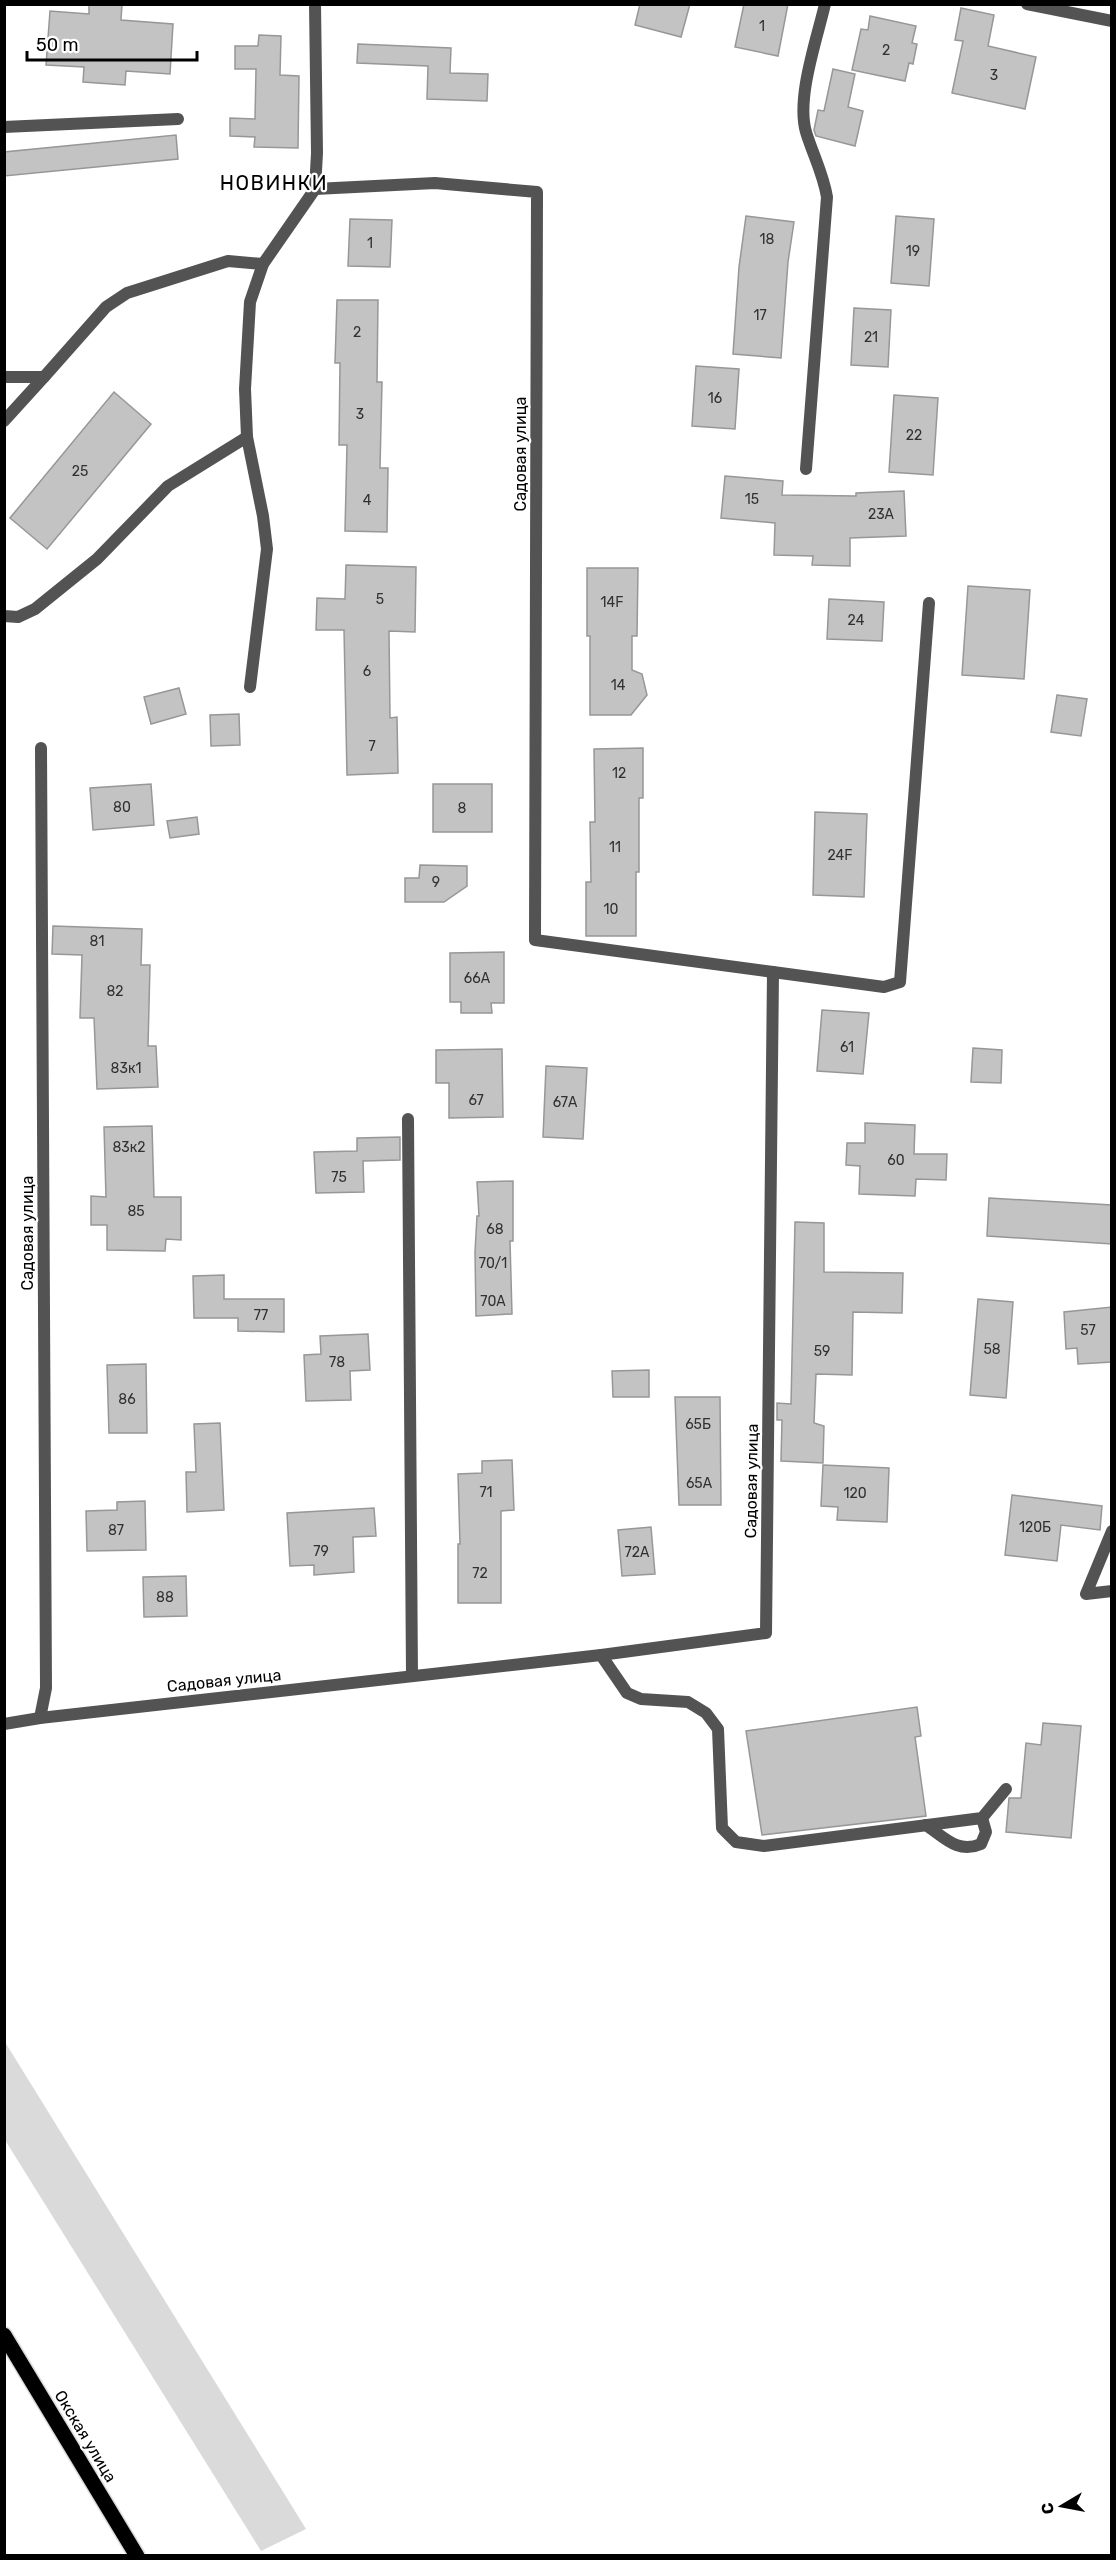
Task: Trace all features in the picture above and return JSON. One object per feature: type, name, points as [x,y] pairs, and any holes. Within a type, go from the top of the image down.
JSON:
[{"type":"main road","name":"Окская улица","points":[[4,2335],[137,2556]]},
{"type":"street","points":[[250,687],[267,549],[263,516],[246,437],[245,389],[250,302],[263,264],[315,189],[317,153],[315,4]]},
{"type":"street","points":[[806,469],[827,197],[824,175],[806,130],[802,104],[825,4]]},
{"type":"street","points":[[1027,4],[1112,21]]},
{"type":"street","points":[[4,127],[178,119]]},
{"type":"street","name":"Садовая улица","points":[[4,1724],[40,1718],[601,1655],[766,1633],[772,972],[535,940],[537,192],[435,183],[315,189]]},
{"type":"street","points":[[4,421],[106,307],[127,293],[228,261],[263,264]]},
{"type":"street","points":[[4,377],[44,377]]},
{"type":"street","points":[[4,616],[18,618],[35,609],[97,559],[168,486],[246,437]]},
{"type":"street","points":[[772,972],[884,987],[900,982],[929,603]]},
{"type":"street","name":"Садовая улица","points":[[40,1718],[46,1688],[41,748]]},
{"type":"street","points":[[408,1119],[412,1676]]},
{"type":"street","points":[[1112,1531],[1086,1594],[1112,1591]]},
{"type":"street","points":[[601,1655],[627,1693],[641,1699],[688,1702],[706,1713],[718,1729],[722,1828],[736,1842],[764,1846],[982,1818],[1006,1790]]},
{"type":"street","points":[[926,1825],[955,1845],[969,1849],[981,1844],[986,1832],[982,1818]]},
{"type":"shaded area","points":[[5,2042],[306,2529],[261,2551],[5,2140]]},
{"type":"building","points":[[89,4],[122,4],[121,20],[173,24],[170,74],[126,71],[125,85],[83,82],[84,67],[46,65],[50,11],[89,14]]},
{"type":"building","points":[[640,4],[690,4],[681,37],[635,25]]},
{"type":"building","points":[[744,4],[788,4],[778,56],[735,47]]},
{"type":"building","points":[[961,8],[994,15],[988,46],[1036,57],[1025,109],[952,93],[963,41],[955,40]]},
{"type":"building","points":[[870,16],[916,26],[912,43],[917,44],[913,64],[909,63],[905,81],[852,70],[861,29],[868,30]]},
{"type":"building","points":[[259,35],[281,36],[280,75],[299,76],[298,148],[254,147],[255,137],[230,136],[230,118],[255,119],[256,69],[235,69],[235,46],[258,46]]},
{"type":"building","points":[[358,44],[451,48],[450,73],[488,74],[487,101],[427,99],[428,66],[357,63]]},
{"type":"building","points":[[833,69],[855,74],[848,107],[863,111],[855,146],[816,136],[814,130],[818,110],[824,111]]},
{"type":"building","points":[[176,135],[178,159],[4,176],[4,152]]},
{"type":"building","points":[[746,216],[794,222],[788,262],[781,358],[733,354],[739,267]]},
{"type":"building","points":[[896,216],[934,219],[929,286],[891,283]]},
{"type":"building","points":[[350,219],[392,220],[390,267],[348,266]]},
{"type":"building","points":[[337,300],[378,300],[377,382],[382,382],[380,468],[388,468],[387,532],[345,531],[347,445],[339,445],[340,363],[335,363]]},
{"type":"building","points":[[854,308],[891,310],[888,367],[851,365]]},
{"type":"building","points":[[696,366],[739,369],[735,429],[692,426]]},
{"type":"building","points":[[114,392],[151,424],[47,549],[10,518]]},
{"type":"building","points":[[894,395],[938,398],[933,475],[889,472]]},
{"type":"building","points":[[725,476],[783,481],[782,495],[856,496],[856,493],[904,491],[906,536],[850,538],[850,566],[812,565],[813,556],[774,555],[775,523],[721,518]]},
{"type":"building","points":[[346,565],[416,567],[415,632],[389,631],[390,718],[397,717],[398,773],[347,775],[344,630],[316,630],[317,598],[345,599]]},
{"type":"building","points":[[587,568],[638,568],[637,636],[632,636],[632,670],[642,674],[647,695],[631,715],[590,715]]},
{"type":"building","points":[[968,586],[1030,590],[1024,679],[962,675]]},
{"type":"building","points":[[829,599],[884,602],[882,641],[827,639]]},
{"type":"building","points":[[179,688],[186,714],[151,724],[144,697]]},
{"type":"building","points":[[1057,695],[1087,699],[1081,736],[1051,732]]},
{"type":"building","points":[[239,714],[240,745],[211,746],[210,715]]},
{"type":"building","points":[[643,748],[643,798],[639,798],[639,872],[636,872],[636,936],[586,936],[586,882],[591,882],[590,822],[595,822],[594,749]]},
{"type":"building","points":[[151,784],[154,825],[93,830],[90,788]]},
{"type":"building","points":[[433,784],[492,784],[492,832],[433,832]]},
{"type":"building","points":[[815,812],[867,814],[864,897],[813,895]]},
{"type":"building","points":[[197,817],[199,834],[170,838],[167,821]]},
{"type":"building","points":[[420,865],[467,866],[467,886],[444,902],[405,902],[405,878],[419,878]]},
{"type":"building","points":[[53,926],[142,929],[141,965],[150,965],[148,1046],[156,1046],[158,1087],[97,1089],[94,1018],[80,1018],[82,955],[52,954]]},
{"type":"building","points":[[504,952],[504,1003],[491,1003],[492,1013],[461,1013],[461,1002],[450,1002],[450,953]]},
{"type":"building","points":[[822,1010],[869,1013],[863,1074],[817,1071]]},
{"type":"building","points":[[973,1048],[1002,1050],[1001,1083],[971,1082]]},
{"type":"building","points":[[502,1049],[503,1117],[449,1118],[449,1083],[436,1083],[436,1050]]},
{"type":"building","points":[[546,1066],[587,1068],[583,1139],[543,1137]]},
{"type":"building","points":[[865,1123],[915,1125],[914,1154],[947,1154],[946,1180],[916,1179],[915,1196],[859,1194],[860,1166],[846,1165],[847,1143],[865,1143]]},
{"type":"building","points":[[152,1126],[154,1197],[181,1197],[181,1240],[166,1239],[165,1251],[107,1250],[107,1225],[91,1225],[91,1196],[106,1197],[104,1127]]},
{"type":"building","points":[[400,1137],[400,1160],[363,1161],[364,1192],[316,1193],[314,1152],[357,1151],[357,1138]]},
{"type":"building","points":[[513,1181],[513,1241],[510,1241],[512,1314],[476,1316],[475,1252],[477,1216],[479,1216],[477,1182]]},
{"type":"building","points":[[989,1198],[1112,1205],[1112,1244],[987,1236]]},
{"type":"building","points":[[795,1222],[824,1223],[824,1272],[903,1273],[902,1313],[853,1312],[852,1375],[816,1374],[814,1423],[824,1426],[823,1463],[781,1461],[782,1420],[777,1420],[777,1403],[791,1404]]},
{"type":"building","points":[[224,1275],[224,1299],[284,1299],[284,1332],[238,1331],[238,1318],[194,1318],[193,1276]]},
{"type":"building","points":[[978,1299],[1013,1302],[1006,1398],[970,1395]]},
{"type":"building","points":[[1112,1307],[1112,1362],[1078,1364],[1077,1348],[1066,1349],[1064,1312]]},
{"type":"building","points":[[368,1334],[370,1370],[350,1371],[351,1400],[306,1401],[304,1355],[321,1354],[320,1336]]},
{"type":"building","points":[[146,1364],[147,1433],[109,1433],[107,1365]]},
{"type":"building","points":[[649,1370],[649,1397],[613,1397],[612,1371]]},
{"type":"building","points":[[675,1397],[720,1397],[721,1505],[679,1505]]},
{"type":"building","points":[[220,1423],[224,1510],[187,1512],[186,1472],[196,1472],[194,1424]]},
{"type":"building","points":[[512,1460],[514,1510],[501,1511],[501,1603],[458,1603],[458,1544],[460,1544],[458,1474],[482,1473],[482,1461]]},
{"type":"building","points":[[823,1465],[889,1468],[887,1522],[837,1520],[838,1507],[821,1506]]},
{"type":"building","points":[[1012,1495],[1102,1506],[1100,1530],[1061,1525],[1057,1561],[1005,1555]]},
{"type":"building","points":[[145,1501],[146,1550],[87,1551],[86,1511],[117,1510],[117,1502]]},
{"type":"building","points":[[374,1508],[376,1536],[353,1537],[354,1572],[314,1575],[314,1565],[290,1566],[287,1513]]},
{"type":"building","points":[[651,1527],[655,1574],[622,1576],[618,1530]]},
{"type":"building","points":[[186,1576],[187,1616],[144,1617],[143,1577]]},
{"type":"building","points":[[917,1707],[921,1736],[915,1737],[926,1816],[762,1835],[746,1731]]},
{"type":"building","points":[[1043,1723],[1081,1726],[1071,1838],[1006,1832],[1009,1798],[1021,1798],[1026,1743],[1041,1745]]},
{"type":"district","name":"НОВИНКИ","points":[[274,183]]}]
